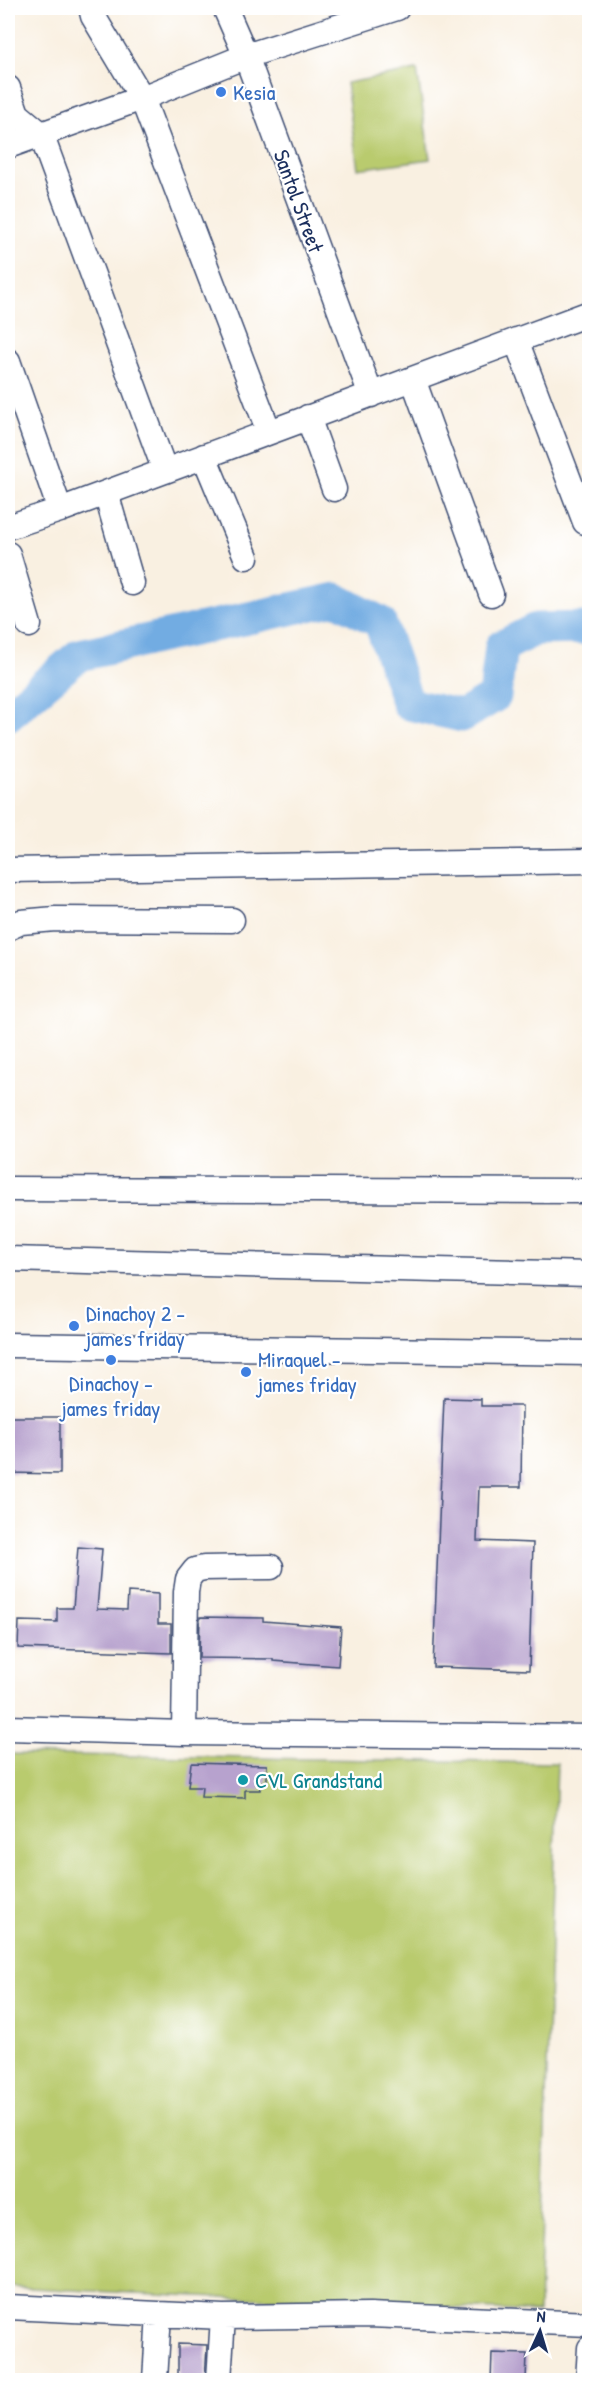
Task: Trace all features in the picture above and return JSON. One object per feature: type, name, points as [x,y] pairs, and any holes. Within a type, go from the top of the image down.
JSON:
[{"type":"street","points":[[91,8],[93,16],[142,98],[269,432]]},
{"type":"street","name":"Santol Street","points":[[225,8],[246,56],[371,395]]},
{"type":"street","points":[[8,146],[142,98],[350,16],[397,8]]},
{"type":"street","points":[[8,88],[17,114],[41,134],[165,471]]},
{"type":"street","points":[[8,527],[60,510],[590,313]]},
{"type":"street","points":[[516,340],[585,522]]},
{"type":"street","points":[[8,361],[60,510]]},
{"type":"street","points":[[413,379],[491,594]]},
{"type":"street","points":[[308,417],[334,489]]},
{"type":"street","points":[[204,456],[246,557]]},
{"type":"street","points":[[106,492],[132,583]]},
{"type":"street","points":[[8,554],[29,625]]},
{"type":"street","points":[[8,870],[590,861]]},
{"type":"street","points":[[8,928],[21,922],[55,919],[232,920]]},
{"type":"street","points":[[8,1189],[590,1191]]},
{"type":"street","points":[[8,1259],[590,1274]]},
{"type":"street","points":[[8,1345],[590,1353]]},
{"type":"street","points":[[184,1733],[188,1579],[195,1570],[204,1568],[271,1567]]},
{"type":"street","points":[[8,1728],[184,1733],[590,1737]]},
{"type":"street","points":[[8,2307],[223,2317],[369,2315],[590,2324]]},
{"type":"street","points":[[155,2380],[159,2314]]},
{"type":"street","points":[[219,2380],[223,2317]]},
{"type":"street","points":[[588,2380],[590,2348]]},
{"type":"green space","points":[[417,70],[430,159],[358,169],[346,83]]},
{"type":"green space","points":[[8,1754],[557,1763],[539,2312],[8,2287]]},
{"type":"building","points":[[444,1398],[481,1399],[481,1406],[522,1406],[521,1487],[479,1487],[477,1541],[533,1543],[529,1670],[433,1667]]},
{"type":"building","points":[[8,1417],[60,1417],[60,1474],[8,1473]]},
{"type":"building","points":[[78,1547],[102,1549],[97,1609],[127,1610],[128,1592],[158,1594],[158,1624],[171,1624],[171,1653],[18,1648],[19,1621],[57,1622],[57,1608],[73,1608]]},
{"type":"building","points":[[200,1617],[263,1618],[263,1621],[341,1627],[338,1666],[273,1661],[273,1659],[199,1658]]},
{"type":"building","points":[[191,1763],[267,1765],[267,1783],[260,1783],[260,1790],[245,1790],[245,1798],[201,1797],[202,1787],[188,1787]]},
{"type":"building","points":[[178,2344],[207,2345],[205,2380],[178,2380]]},
{"type":"building","points":[[492,2353],[527,2354],[526,2380],[491,2380]]},
{"type":"waterway","points":[[8,715],[79,655],[336,599],[380,622],[408,704],[462,716],[495,696],[501,647],[536,629],[590,628]]},
{"type":"place","name":"Kesia","points":[[221,92]]},
{"type":"place","name":"Dinachoy 2 - james friday","points":[[74,1326]]},
{"type":"place","name":"Dinachoy - james friday","points":[[111,1360]]},
{"type":"place","name":"Miraquel - james friday","points":[[246,1372]]},
{"type":"place","name":"CVL Grandstand","points":[[243,1780]]}]
